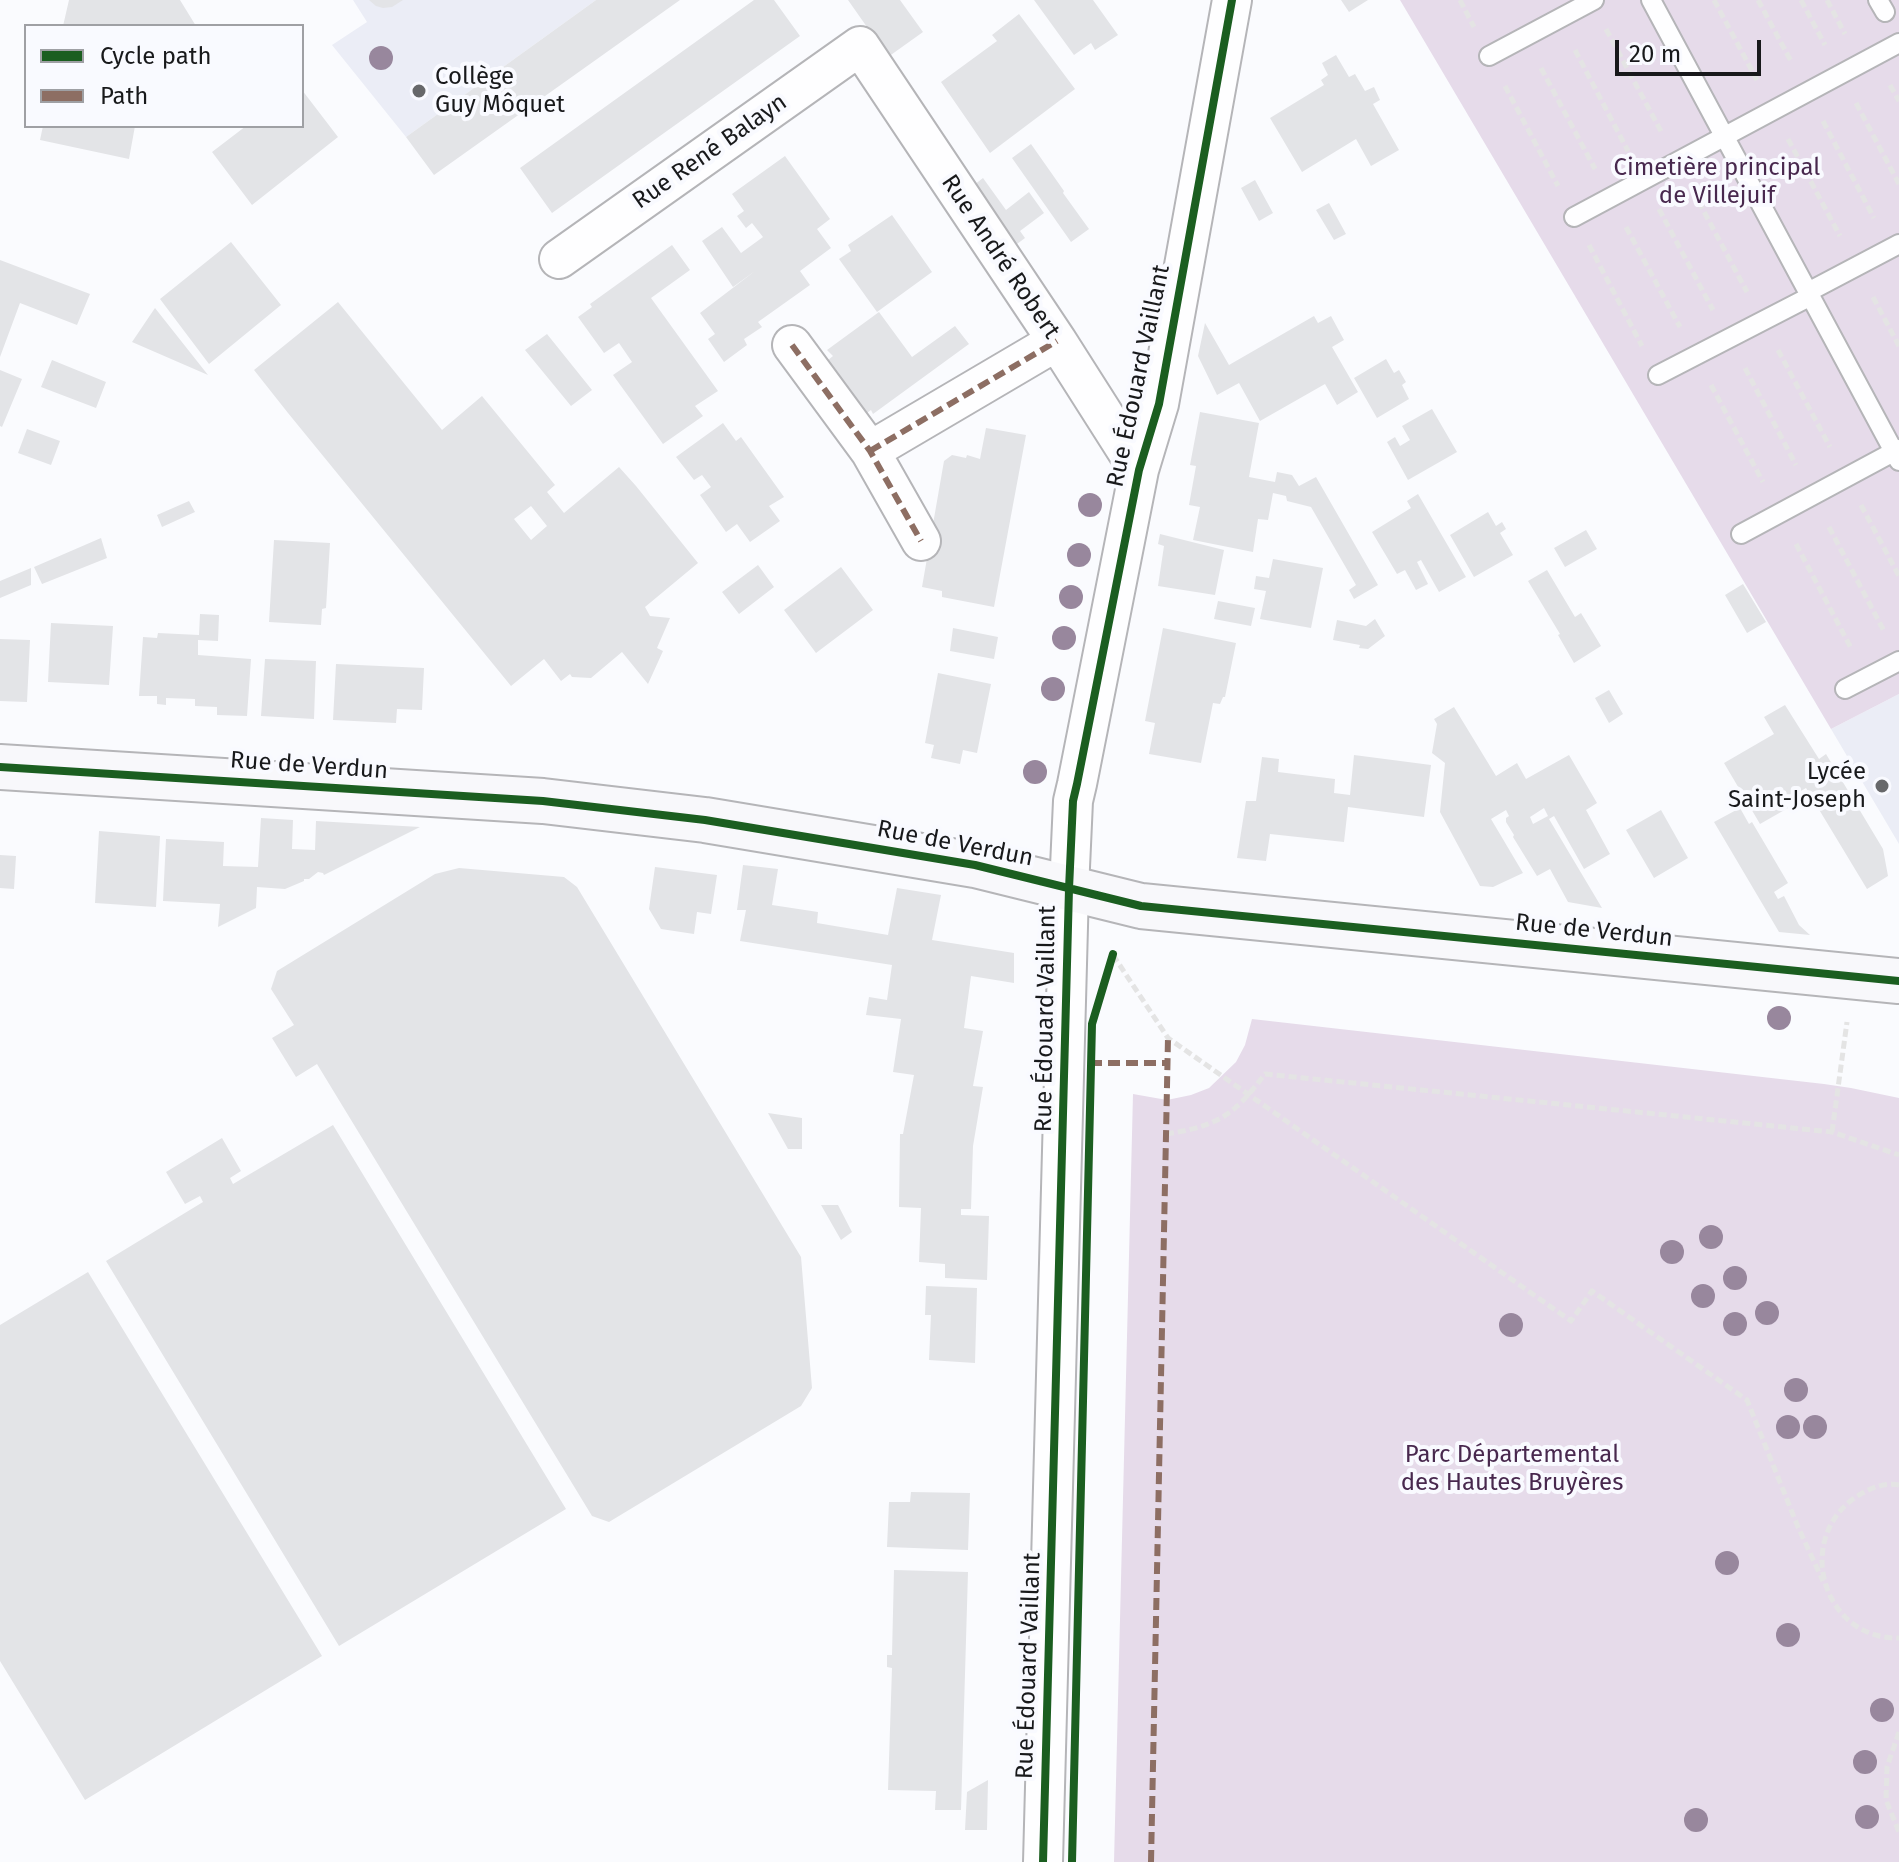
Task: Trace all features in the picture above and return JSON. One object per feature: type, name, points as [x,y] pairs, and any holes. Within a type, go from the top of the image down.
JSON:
[{"type":"street","name":"Rue Édouard Vaillant","points":[[1043,1862],[1073,801],[1139,470],[1159,404],[1232,0]]},
{"type":"street","name":"Rue André Robert","points":[[860,46],[1057,341],[1139,470]]},
{"type":"street","name":"Rue René Balayn","points":[[559,259],[860,46]]},
{"type":"street","points":[[870,451],[1057,341]]},
{"type":"street","points":[[792,345],[870,451],[921,541]]},
{"type":"street","name":"Rue de Verdun","points":[[0,767],[543,801],[705,820],[975,865],[1141,906],[1899,981]]},
{"type":"lane","points":[[1489,56],[1594,0]]},
{"type":"lane","points":[[1651,0],[1897,454],[1741,534]]},
{"type":"lane","points":[[1574,217],[1899,43]]},
{"type":"lane","points":[[1658,375],[1895,246]]},
{"type":"lane","points":[[1845,689],[1899,661]]},
{"type":"path","points":[[1714,0],[1899,346]]},
{"type":"path","points":[[1758,0],[1895,246]]},
{"type":"path","points":[[1108,968],[1113,954]]},
{"type":"path","points":[[1113,954],[1168,1038],[1247,1094],[1571,1321],[1592,1291],[1747,1400],[1832,1602],[1847,1620],[1867,1633],[1889,1639],[1899,1638]]},
{"type":"path","points":[[1832,1132],[1848,1016]]},
{"type":"path","points":[[1166,1134],[1215,1122],[1237,1107],[1265,1074],[1832,1132],[1899,1155]]},
{"type":"path","points":[[1823,1581],[1821,1554],[1828,1528],[1843,1506],[1864,1491],[1890,1483],[1899,1485]]},
{"type":"path","points":[[1899,1732],[1887,1767],[1886,1800],[1899,1832]]},
{"type":"shaded area","name":"Collège Guy Môquet","points":[[353,0],[596,0],[406,137],[332,45],[367,22]]},
{"type":"shaded area","name":"Lycée Saint-Joseph","points":[[1899,694],[1899,844],[1831,729]]},
{"type":"green space","name":"Cimetière principal de Villejuif","points":[[1400,0],[1899,0],[1899,694],[1831,729]]},
{"type":"green space","name":"Parc Départemental des Hautes Bruyères","points":[[1252,1019],[1824,1084],[1899,1098],[1899,1862],[1114,1862],[1133,1094],[1167,1100],[1209,1088],[1236,1062],[1245,1045]]},
{"type":"building","points":[[69,0],[180,0],[195,24],[63,24]]},
{"type":"building","points":[[369,0],[403,0],[392,7],[383,8]]},
{"type":"building","points":[[596,0],[680,0],[434,175],[406,137]]},
{"type":"building","points":[[754,0],[774,0],[800,36],[552,213],[520,168]]},
{"type":"building","points":[[848,0],[900,0],[923,32],[888,57]]},
{"type":"building","points":[[1034,0],[1093,0],[1118,35],[1095,50],[1091,43],[1074,55]]},
{"type":"building","points":[[1341,0],[1368,0],[1349,12]]},
{"type":"building","points":[[1019,14],[1075,89],[990,153],[941,82],[997,41],[992,35]]},
{"type":"building","points":[[1336,55],[1349,77],[1355,74],[1365,91],[1374,87],[1380,100],[1373,104],[1399,150],[1371,166],[1356,139],[1302,172],[1270,118],[1324,85],[1321,80],[1328,75],[1322,63]]},
{"type":"building","points":[[304,93],[338,137],[252,205],[212,152],[243,128],[304,128]]},
{"type":"building","points":[[43,128],[135,128],[129,159],[40,140]]},
{"type":"building","points":[[1031,144],[1089,229],[1071,242],[1012,158]]},
{"type":"building","points":[[785,156],[830,219],[817,229],[831,248],[800,271],[810,285],[758,322],[762,327],[744,339],[747,345],[724,362],[708,339],[715,334],[700,313],[755,271],[733,287],[702,241],[722,227],[741,253],[763,237],[752,223],[746,228],[737,216],[744,211],[732,194]]},
{"type":"building","points":[[983,178],[1006,210],[1029,192],[1044,213],[1020,231],[1025,238],[1017,244],[974,185]]},
{"type":"building","points":[[1255,180],[1273,213],[1259,221],[1241,188]]},
{"type":"building","points":[[1329,203],[1346,234],[1334,240],[1316,210]]},
{"type":"building","points":[[892,215],[932,272],[877,312],[839,259],[851,251],[848,245]]},
{"type":"building","points":[[231,242],[281,305],[209,364],[160,299]]},
{"type":"building","points":[[672,245],[690,270],[651,298],[718,391],[695,406],[703,416],[663,444],[613,375],[632,362],[619,343],[604,353],[578,317],[592,307],[590,304]]},
{"type":"building","points":[[0,260],[90,294],[77,325],[20,303],[0,357]]},
{"type":"building","points":[[338,302],[442,430],[482,396],[555,485],[547,492],[564,513],[619,467],[698,563],[645,607],[650,616],[670,618],[657,648],[663,651],[648,684],[622,652],[591,678],[572,677],[570,674],[561,681],[544,659],[511,686],[254,370]],"holes":[[[531,506],[547,526],[531,540],[514,519]]]},
{"type":"building","points":[[155,308],[208,375],[132,342]]},
{"type":"building","points":[[879,312],[912,357],[955,326],[969,344],[873,414],[871,410],[860,418],[822,365],[833,356],[827,350]]},
{"type":"building","points":[[1314,316],[1318,323],[1331,316],[1344,340],[1332,347],[1358,392],[1337,405],[1325,384],[1260,421],[1239,383],[1217,395],[1198,356],[1205,323],[1229,365]]},
{"type":"building","points":[[547,334],[592,390],[571,406],[525,350]]},
{"type":"building","points":[[1386,359],[1394,373],[1399,370],[1406,382],[1402,385],[1409,399],[1377,418],[1354,378]]},
{"type":"building","points":[[52,360],[106,382],[96,408],[41,387]]},
{"type":"building","points":[[0,370],[22,379],[2,427],[0,426]]},
{"type":"building","points":[[1432,409],[1457,452],[1408,480],[1387,442],[1395,437],[1400,446],[1410,440],[1402,426]]},
{"type":"building","points":[[1200,412],[1259,423],[1249,477],[1275,482],[1277,472],[1292,475],[1299,486],[1316,477],[1378,585],[1354,599],[1349,590],[1356,585],[1311,507],[1287,501],[1286,496],[1273,493],[1268,520],[1258,519],[1253,552],[1193,540],[1200,507],[1189,505],[1196,466],[1190,465]]},
{"type":"building","points":[[723,423],[736,441],[741,437],[784,497],[769,506],[780,521],[750,542],[737,524],[726,532],[700,495],[711,487],[702,475],[694,480],[676,457]]},
{"type":"building","points":[[986,428],[1026,435],[994,607],[942,597],[942,591],[922,587],[944,461],[952,455],[980,459]]},
{"type":"building","points":[[27,429],[60,441],[51,465],[18,453]]},
{"type":"building","points":[[1418,494],[1466,577],[1439,592],[1421,560],[1417,562],[1428,584],[1416,590],[1405,570],[1397,574],[1372,532],[1411,508],[1407,501]]},
{"type":"building","points":[[189,501],[195,512],[162,527],[157,515]]},
{"type":"building","points":[[1488,512],[1496,526],[1502,522],[1506,529],[1500,533],[1513,555],[1474,577],[1450,535]]},
{"type":"building","points":[[1586,530],[1597,549],[1565,567],[1554,548]]},
{"type":"building","points":[[1160,534],[1224,550],[1215,595],[1158,586],[1164,546],[1158,544]]},
{"type":"building","points":[[101,538],[107,558],[42,584],[34,567]]},
{"type":"building","points":[[274,540],[330,543],[326,608],[322,609],[321,625],[269,622]]},
{"type":"building","points":[[1273,559],[1323,568],[1311,628],[1260,619],[1266,591],[1254,589],[1256,576],[1269,578]]},
{"type":"building","points":[[758,565],[774,587],[739,614],[722,592]]},
{"type":"building","points":[[841,567],[873,610],[816,653],[784,610]]},
{"type":"building","points":[[31,568],[31,585],[0,598],[0,581]]},
{"type":"building","points":[[1547,570],[1575,617],[1581,613],[1601,646],[1574,663],[1528,581]]},
{"type":"building","points":[[1743,584],[1766,622],[1747,633],[1725,595]]},
{"type":"building","points":[[1218,601],[1255,608],[1251,626],[1214,619]]},
{"type":"building","points":[[200,614],[219,615],[218,641],[198,640],[198,655],[251,659],[247,716],[217,715],[217,707],[195,706],[195,699],[166,698],[166,705],[157,704],[157,696],[139,696],[143,637],[157,638],[158,633],[199,635]]},
{"type":"building","points":[[1375,619],[1385,636],[1368,649],[1333,640],[1337,620],[1366,626]]},
{"type":"building","points":[[51,623],[113,626],[109,685],[48,682]]},
{"type":"building","points":[[953,628],[998,637],[994,659],[950,651]]},
{"type":"building","points":[[1163,628],[1236,643],[1225,697],[1220,704],[1213,703],[1201,763],[1149,754],[1155,723],[1145,721]]},
{"type":"building","points":[[0,639],[30,640],[27,702],[0,701]]},
{"type":"building","points":[[265,659],[316,661],[314,719],[261,716]]},
{"type":"building","points":[[336,664],[424,668],[422,710],[397,709],[396,723],[333,720]]},
{"type":"building","points":[[938,673],[991,684],[977,753],[963,750],[960,764],[931,758],[934,745],[925,743]]},
{"type":"building","points":[[1609,690],[1623,714],[1609,723],[1595,698]]},
{"type":"building","points":[[1785,705],[1819,759],[1826,754],[1883,849],[1888,876],[1867,889],[1806,788],[1784,801],[1788,808],[1760,824],[1724,763],[1774,734],[1764,717]]},
{"type":"building","points":[[1454,707],[1496,776],[1517,763],[1526,779],[1569,755],[1597,803],[1586,810],[1610,854],[1584,869],[1554,816],[1549,819],[1602,908],[1568,902],[1550,869],[1537,876],[1513,837],[1506,822],[1509,816],[1506,810],[1491,819],[1523,873],[1493,887],[1480,886],[1440,812],[1445,763],[1432,753],[1437,724],[1434,719]],"holes":[[[1544,808],[1548,816],[1533,824],[1530,817]]]},
{"type":"building","points":[[1354,755],[1431,765],[1424,817],[1348,807],[1344,842],[1270,834],[1266,861],[1237,858],[1246,801],[1256,801],[1262,757],[1279,759],[1278,772],[1335,779],[1334,793],[1350,795]]},
{"type":"building","points":[[1740,808],[1749,824],[1752,822],[1788,883],[1774,892],[1778,899],[1784,896],[1799,925],[1810,935],[1779,932],[1714,822]]},
{"type":"building","points":[[1661,810],[1688,858],[1654,878],[1626,830]]},
{"type":"building","points":[[261,818],[293,820],[292,849],[315,850],[316,821],[420,827],[324,875],[318,872],[285,889],[257,887],[256,908],[218,927],[220,904],[163,901],[166,839],[224,842],[223,866],[258,867]]},
{"type":"building","points":[[99,831],[160,836],[156,907],[95,903]]},
{"type":"building","points":[[0,855],[16,856],[14,889],[0,888]]},
{"type":"building","points":[[743,865],[778,869],[772,905],[818,912],[817,923],[888,935],[897,888],[941,895],[932,940],[1014,953],[1014,983],[971,976],[964,1028],[983,1031],[973,1086],[983,1087],[973,1146],[971,1209],[961,1209],[961,1215],[989,1216],[987,1280],[945,1278],[945,1264],[919,1262],[921,1208],[899,1207],[900,1134],[903,1134],[914,1075],[893,1072],[901,1019],[866,1015],[869,997],[887,1000],[892,965],[740,941],[746,910],[737,910]]},
{"type":"building","points":[[655,867],[717,875],[711,914],[697,912],[694,934],[661,929],[649,909]]},
{"type":"building","points":[[459,868],[564,877],[577,887],[801,1257],[812,1388],[801,1406],[609,1522],[592,1516],[317,1064],[296,1077],[272,1038],[294,1025],[271,989],[277,971],[435,874]]},
{"type":"building","points":[[768,1113],[802,1118],[802,1149],[788,1149]]},
{"type":"building","points":[[333,1125],[566,1509],[339,1646],[106,1261],[203,1202],[200,1196],[185,1204],[166,1172],[222,1138],[241,1171],[230,1178],[233,1184]]},
{"type":"building","points":[[821,1205],[838,1205],[852,1232],[841,1240]]},
{"type":"building","points":[[88,1272],[322,1656],[85,1800],[0,1661],[0,1325]]},
{"type":"building","points":[[926,1286],[977,1288],[975,1363],[929,1360],[931,1315],[925,1315]]},
{"type":"building","points":[[911,1492],[970,1493],[968,1550],[887,1547],[889,1502],[910,1502]]},
{"type":"building","points":[[894,1570],[968,1572],[961,1810],[935,1810],[936,1791],[888,1790],[892,1668],[887,1667],[887,1655],[892,1655]]},
{"type":"building","points":[[988,1780],[987,1830],[965,1830],[967,1792]]},
{"type":"marked path","points":[[870,451],[1057,341]]},
{"type":"marked path","points":[[792,345],[870,451],[921,541]]},
{"type":"marked path","points":[[1151,1862],[1168,1038]]},
{"type":"marked path","points":[[1090,1063],[1167,1063]]},
{"type":"cycle path","points":[[1043,1862],[1073,801],[1139,470],[1159,404],[1232,0]]},
{"type":"cycle path","points":[[0,767],[543,801],[705,820],[975,865],[1141,906],[1899,981]]},
{"type":"cycle path","points":[[1072,1862],[1092,1024],[1113,954]]},
{"type":"place","name":"Collège Guy Môquet","points":[[419,91]]},
{"type":"place","name":"Lycée Saint-Joseph","points":[[1882,786]]}]
